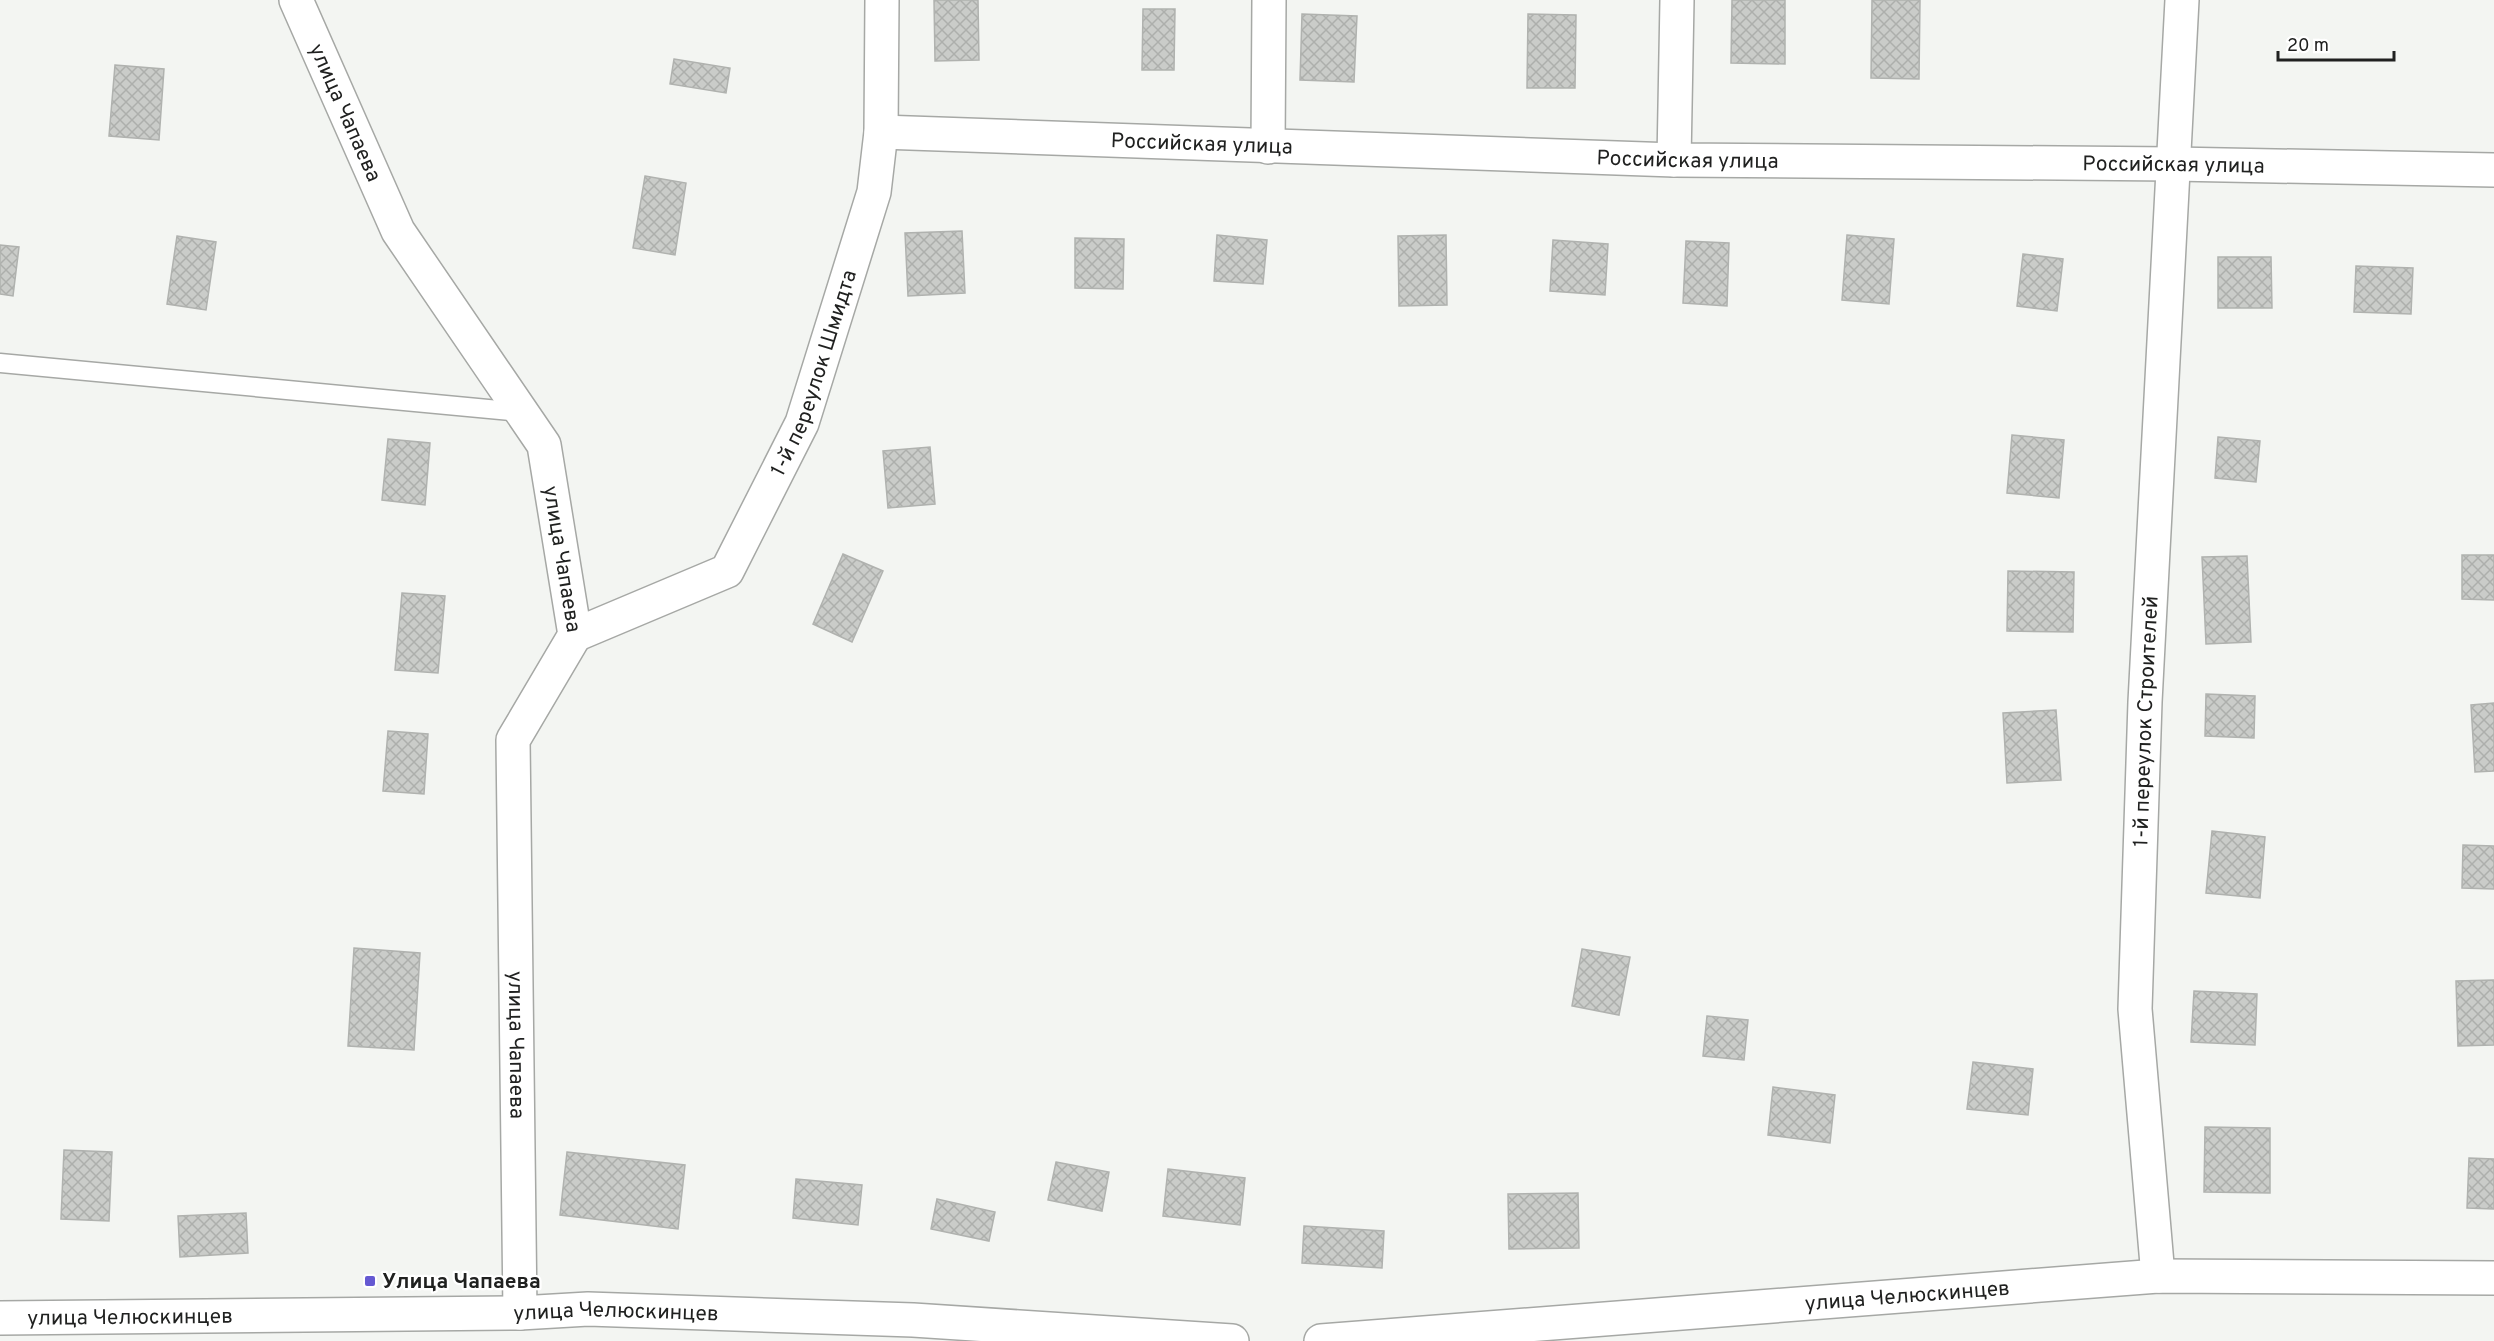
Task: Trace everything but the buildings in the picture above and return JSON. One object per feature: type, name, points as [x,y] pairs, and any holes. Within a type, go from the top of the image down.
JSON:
[{"type":"street","name":"улица Чапаева","points":[[296,0],[398,231],[544,445],[575,635],[513,740],[520,1313]]},
{"type":"street","name":"1-й переулок Шмидта","points":[[575,635],[727,571],[802,423],[874,192],[881,132],[882,0]]},
{"type":"street","points":[[1268,147],[1269,0]]},
{"type":"street","points":[[1674,160],[1677,0]]},
{"type":"street","name":"1-й переулок Строителей","points":[[2158,1276],[2135,1009],[2145,702],[2182,0]]},
{"type":"street","name":"Российская улица","points":[[881,132],[1674,160],[2174,164],[2494,170]]},
{"type":"street","name":"улица Челюскинцев","points":[[1321,1341],[2158,1276],[2494,1278]]},
{"type":"street","name":"улица Челюскинцев","points":[[0,1318],[520,1313],[588,1309],[913,1320],[1232,1341]]},
{"type":"lane","points":[[0,363],[521,412]]},
{"type":"place","name":"Улица Чапаева","points":[[370,1281]]}]
